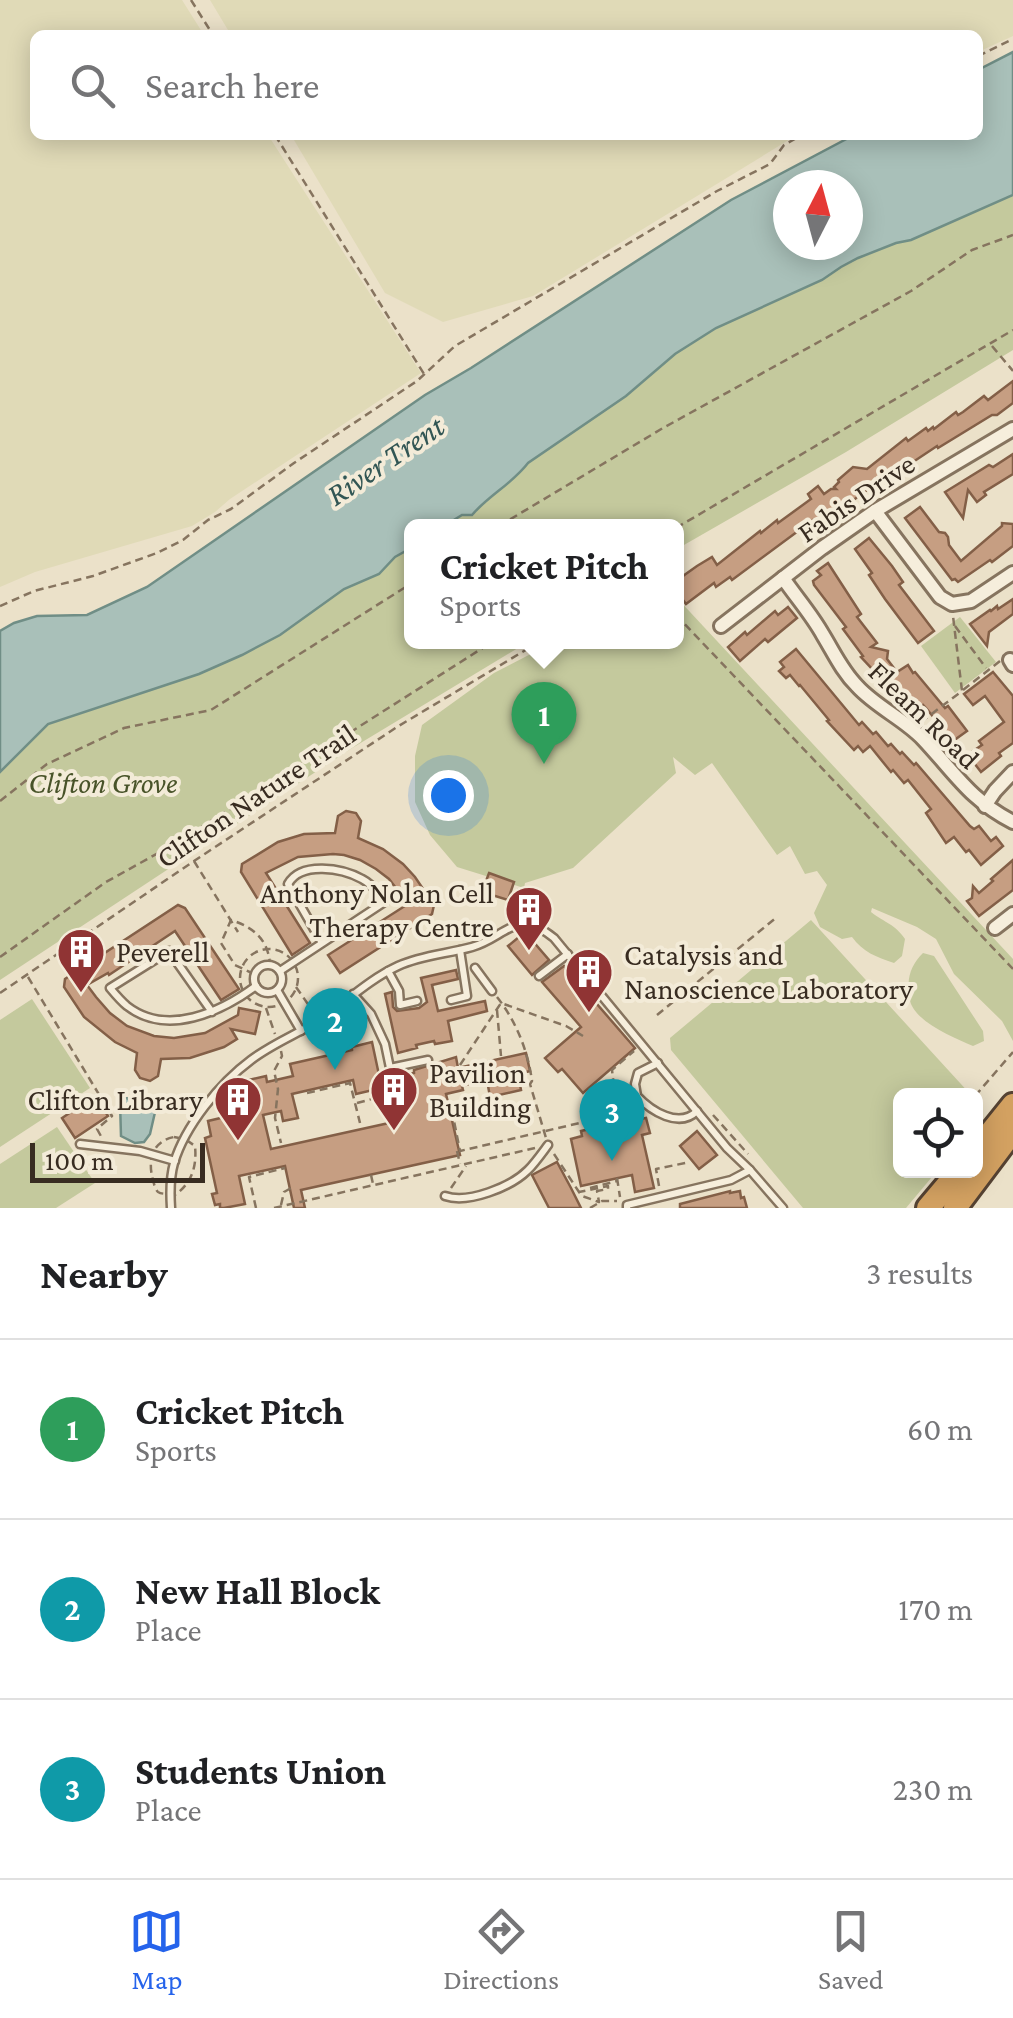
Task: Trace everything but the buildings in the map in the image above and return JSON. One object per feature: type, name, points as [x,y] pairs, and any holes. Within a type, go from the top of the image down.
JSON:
[{"type":"highway","points":[[983,1142],[1013,1105]]},
{"type":"highway","points":[[955,1208],[1013,1131]]},
{"type":"highway","points":[[928,1208],[953,1178]]},
{"type":"street","name":"Fabis Drive","points":[[726,617],[874,512],[1013,429]]},
{"type":"street","points":[[874,512],[940,597],[952,604],[971,601],[1013,573]]},
{"type":"street","name":"Fleam Road","points":[[782,578],[822,632],[847,675],[869,699],[912,729],[986,806],[1013,822]]},
{"type":"street","points":[[986,806],[1013,772]]},
{"type":"lane","points":[[280,971],[386,901],[362,878],[347,873],[323,869],[304,871],[291,878],[288,884],[322,943]]},
{"type":"lane","points":[[171,1208],[174,1161],[185,1139],[226,1081],[253,1058],[301,1032],[388,972],[422,957],[478,946],[514,925],[524,924],[546,931],[568,954],[727,1148],[753,1167],[783,1208]]},
{"type":"lane","points":[[451,1000],[467,996],[460,950]]},
{"type":"lane","points":[[212,1012],[170,951],[110,988],[139,1014],[178,1020],[212,1012],[256,986]]},
{"type":"lane","points":[[539,976],[568,954]]},
{"type":"lane","points":[[270,964],[280,971],[282,981],[277,990],[262,992],[256,986],[254,974],[270,964]]},
{"type":"lane","points":[[475,968],[494,994]]},
{"type":"lane","points":[[388,972],[399,990],[400,1006],[417,1001]]},
{"type":"lane","points":[[277,990],[301,1032]]},
{"type":"lane","points":[[353,994],[371,1014],[385,1044],[390,1068],[428,1060]]},
{"type":"lane","points":[[658,1063],[638,1072],[636,1096],[656,1111],[676,1119],[690,1118],[697,1111]]},
{"type":"lane","points":[[80,1144],[152,1153],[174,1161]]},
{"type":"lane","points":[[445,1196],[456,1200],[487,1194],[526,1172],[548,1145]]},
{"type":"lane","points":[[627,1208],[730,1180],[753,1167]]},
{"type":"path","points":[[191,0],[210,30]]},
{"type":"path","points":[[983,54],[1013,39]]},
{"type":"path","points":[[278,140],[425,375]]},
{"type":"path","points":[[0,606],[94,576],[183,540],[425,375],[455,346],[717,191],[770,164],[784,145],[793,140]]},
{"type":"path","points":[[511,519],[663,428],[911,291],[972,250],[1013,235]]},
{"type":"path","points":[[684,523],[1013,330]]},
{"type":"path","points":[[991,345],[1013,371]]},
{"type":"path","points":[[0,801],[47,764],[124,728],[212,710],[404,588]]},
{"type":"path","points":[[952,604],[962,690]]},
{"type":"path","points":[[684,623],[1013,969]]},
{"type":"path","points":[[954,625],[988,670]]},
{"type":"path","points":[[0,957],[106,882],[178,842],[481,649]]},
{"type":"path","name":"Clifton Nature Trail","points":[[0,993],[397,727],[527,649]]},
{"type":"path","points":[[912,729],[1006,656],[1011,662]]},
{"type":"path","points":[[194,860],[238,932]]},
{"type":"path","points":[[518,888],[524,924]]},
{"type":"path","points":[[658,1014],[776,917]]},
{"type":"path","points":[[230,920],[249,926],[269,950],[270,964]]},
{"type":"path","points":[[230,920],[221,943],[235,965],[254,974]]},
{"type":"path","points":[[269,950],[282,953],[293,963],[296,987],[284,1002],[266,1007],[245,994],[240,982],[242,968],[252,955],[269,950]]},
{"type":"path","points":[[27,976],[112,1116],[97,1129],[108,1147]]},
{"type":"path","points":[[296,987],[310,1007],[325,1016]]},
{"type":"path","points":[[494,994],[514,1022],[526,1053],[543,1132]]},
{"type":"path","points":[[460,1065],[501,1003]]},
{"type":"path","points":[[501,1003],[583,1036]]},
{"type":"path","points":[[266,1007],[282,1056],[274,1071],[278,1089],[274,1118],[281,1143]]},
{"type":"path","points":[[497,1008],[501,1056]]},
{"type":"path","points":[[618,1114],[612,1070],[638,1048]]},
{"type":"path","points":[[982,1088],[1013,1052]]},
{"type":"path","points":[[390,1068],[383,1070],[391,1116]]},
{"type":"path","points":[[307,1092],[350,1083],[360,1122]]},
{"type":"path","points":[[520,1086],[530,1084]]},
{"type":"path","points":[[355,1103],[387,1095]]},
{"type":"path","points":[[442,1108],[450,1106],[460,1150],[618,1114],[636,1096]]},
{"type":"path","points":[[712,1114],[753,1167]]},
{"type":"path","points":[[274,1208],[548,1145]]},
{"type":"path","points":[[457,1151],[460,1165]]},
{"type":"path","points":[[555,1155],[582,1196],[621,1203],[617,1180],[590,1186],[588,1190]]},
{"type":"path","points":[[659,1184],[656,1169],[690,1162]]},
{"type":"path","points":[[445,1196],[468,1163]]},
{"type":"path","points":[[256,1208],[249,1177],[286,1168]]},
{"type":"path","points":[[371,1175],[373,1185]]},
{"type":"path","points":[[280,1206],[284,1192],[293,1186]]},
{"type":"path","points":[[580,1192],[608,1186],[598,1191],[600,1202]]},
{"type":"path","points":[[306,1200],[308,1208]]},
{"type":"path","points":[[590,1208],[600,1202]]},
{"type":"shaded area","points":[[0,0],[182,0],[201,30],[30,30],[30,140],[271,140],[421,373],[192,526],[35,572],[0,587]]},
{"type":"shaded area","points":[[210,0],[1013,0],[1013,36],[983,50],[983,30],[228,30]]},
{"type":"shaded area","points":[[294,140],[789,140],[533,296],[443,322],[385,293]]},
{"type":"green space","points":[[1013,195],[1013,350],[684,545],[684,519],[455,519],[476,512],[528,463],[716,328],[896,243]]},
{"type":"green space","name":"Clifton Grove","points":[[404,552],[404,649],[516,649],[349,750],[0,980],[0,772],[48,724],[199,674],[242,655],[280,635],[332,596],[368,578]]},
{"type":"green space","points":[[684,606],[1013,959],[1013,1041],[1002,1021],[954,974],[936,939],[917,927],[872,908],[871,912],[905,939],[902,956],[894,963],[870,953],[852,937],[842,939],[820,927],[814,913],[827,885],[817,871],[805,874],[790,846],[777,855],[712,763],[695,775],[673,757],[676,773],[573,868],[525,883],[524,888],[457,867],[430,835],[415,802],[415,756],[422,725],[494,673],[540,649],[684,649]]},
{"type":"green space","points":[[960,617],[996,662],[955,693],[921,646]]},
{"type":"green space","points":[[811,920],[965,1088],[893,1088],[893,1178],[931,1178],[906,1208],[803,1208],[671,1050],[670,1038]]},
{"type":"green space","points":[[923,953],[934,956],[983,1031],[984,1041],[973,1046],[948,1035],[923,1019],[912,1006],[910,974]]},
{"type":"green space","points":[[32,999],[90,1088],[0,1147],[0,1020]]},
{"type":"green space","points":[[57,1127],[95,1183],[56,1208],[0,1208],[0,1164]]},
{"type":"water","points":[[1013,52],[1013,195],[863,256],[863,170],[788,170],[845,140],[983,140],[983,67]]},
{"type":"water","name":"River Trent","points":[[773,178],[773,260],[854,260],[822,280],[716,328],[675,354],[626,396],[528,463],[472,515],[455,519],[404,519],[404,552],[379,574],[344,589],[280,635],[199,674],[48,724],[0,772],[0,631],[37,616],[87,615],[147,587],[425,395],[731,200]]},
{"type":"water","points":[[122,1097],[156,1108],[144,1142],[135,1143],[121,1136]]},
{"type":"place","name":"Cricket Pitch","points":[[544,764]]},
{"type":"place","name":"Anthony Nolan Cell Therapy Centre","points":[[529,952]]},
{"type":"place","name":"Peverell","points":[[81,994]]},
{"type":"place","name":"Catalysis and Nanoscience Laboratory","points":[[589,1014]]},
{"type":"place","name":"New Hall Block","points":[[335,1070]]},
{"type":"place","name":"Pavilion Building","points":[[394,1132]]},
{"type":"place","name":"Clifton Library","points":[[238,1142]]},
{"type":"place","name":"Students Union","points":[[612,1161]]}]
